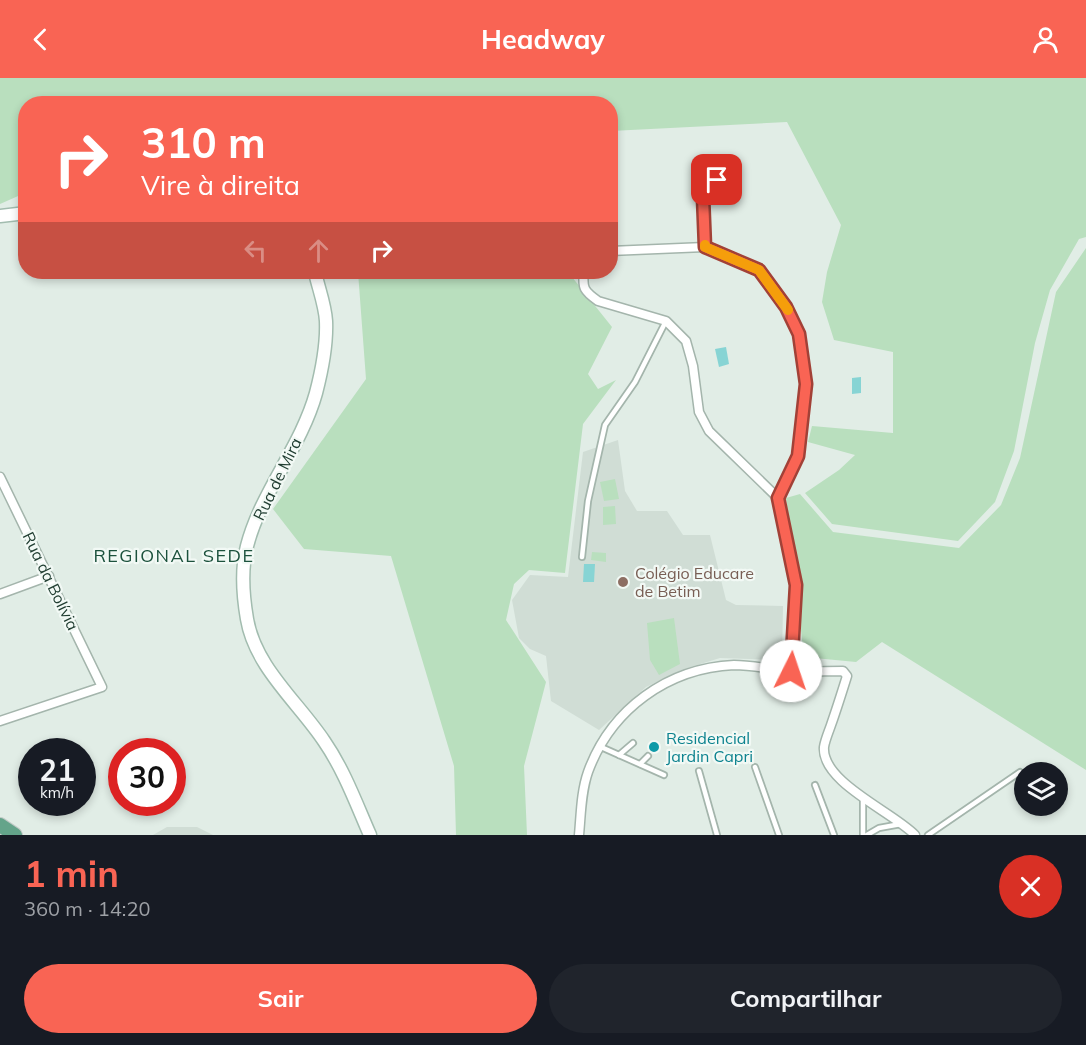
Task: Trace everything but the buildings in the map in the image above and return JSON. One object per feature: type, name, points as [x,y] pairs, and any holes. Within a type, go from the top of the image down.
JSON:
[{"type":"main road","points":[[0,825],[15,835]]},
{"type":"street","points":[[0,216],[18,214]]},
{"type":"street","points":[[618,250],[705,247],[759,270],[786,307],[799,334],[806,384],[798,456],[778,498]]},
{"type":"street","name":"Rua de Mira","points":[[317,279],[326,320],[324,353],[315,394],[296,443],[278,474],[246,547],[243,582],[247,621],[256,648],[272,673],[325,741],[346,777],[370,835]]},
{"type":"street","points":[[584,279],[583,286],[597,301],[666,321],[686,341],[693,366],[699,412],[709,431],[778,498],[796,585],[791,671]]},
{"type":"street","name":"Rua da Bolívia","points":[[0,477],[102,687],[0,721]]},
{"type":"street","points":[[0,594],[49,576]]},
{"type":"street","points":[[579,835],[588,772],[619,719],[638,701],[674,678],[711,667],[736,665],[791,671],[843,671],[847,676],[824,747],[826,760],[833,772],[846,785],[904,824],[915,835]]},
{"type":"lane","points":[[705,247],[703,197],[706,186],[717,180]]},
{"type":"lane","points":[[582,556],[588,501],[605,425],[635,382],[666,321]]},
{"type":"lane","points":[[619,755],[633,743]]},
{"type":"lane","points":[[601,747],[664,775]]},
{"type":"lane","points":[[640,764],[648,756]]},
{"type":"lane","points":[[755,767],[779,835]]},
{"type":"lane","points":[[699,771],[717,835]]},
{"type":"lane","points":[[928,835],[1014,776]]},
{"type":"lane","points":[[815,785],[834,835]]},
{"type":"lane","points":[[863,796],[865,835],[879,828],[904,824]]},
{"type":"shaded area","name":"Colégio Educare de Betim","points":[[618,440],[625,491],[637,511],[667,511],[683,535],[710,535],[726,600],[736,605],[783,606],[782,660],[720,658],[684,669],[646,687],[599,730],[551,701],[546,656],[530,649],[519,638],[512,600],[530,575],[568,577],[583,452]]},
{"type":"shaded area","points":[[167,827],[197,827],[213,835],[153,835]]},
{"type":"green space","points":[[0,78],[1086,78],[1086,237],[1079,239],[1050,290],[1035,343],[1014,451],[995,502],[958,541],[832,524],[805,493],[839,470],[855,455],[808,442],[812,426],[893,433],[893,352],[834,340],[822,302],[827,272],[841,225],[787,122],[618,131],[618,96],[18,96],[18,196],[0,204]]},
{"type":"green space","points":[[1086,248],[1086,770],[882,642],[856,662],[804,657],[786,498],[800,494],[833,532],[959,548],[1001,505],[1020,458],[1056,292]]},
{"type":"green space","points":[[359,279],[574,279],[612,327],[588,374],[598,389],[616,380],[583,424],[565,573],[529,570],[514,584],[506,620],[546,682],[524,766],[527,835],[456,835],[454,766],[391,556],[304,549],[273,509],[366,379]]},
{"type":"green space","points":[[615,479],[619,499],[604,501],[600,482]]},
{"type":"green space","points":[[615,506],[616,524],[603,525],[603,507]]},
{"type":"green space","points":[[592,552],[606,553],[606,562],[591,560]]},
{"type":"green space","points":[[674,618],[680,664],[659,675],[650,660],[647,623]]},
{"type":"water","points":[[726,347],[729,364],[719,367],[715,349]]},
{"type":"water","points":[[861,377],[861,393],[852,394],[852,378]]},
{"type":"water","points":[[584,564],[595,564],[594,582],[583,582]]},
{"type":"slow traffic","points":[[705,245],[705,247],[759,270],[788,310]]},
{"type":"place","name":"Colégio Educare de Betim","points":[[623,582]]},
{"type":"place","name":"Residencial Jardin Capri","points":[[654,747]]},
{"type":"district","name":"REGIONAL SEDE","points":[[174,555]]},
{"type":"route","points":[[717,180],[706,186],[703,197],[705,247],[759,270],[786,307],[799,334],[806,384],[798,456],[778,498],[796,585],[791,671]]}]
